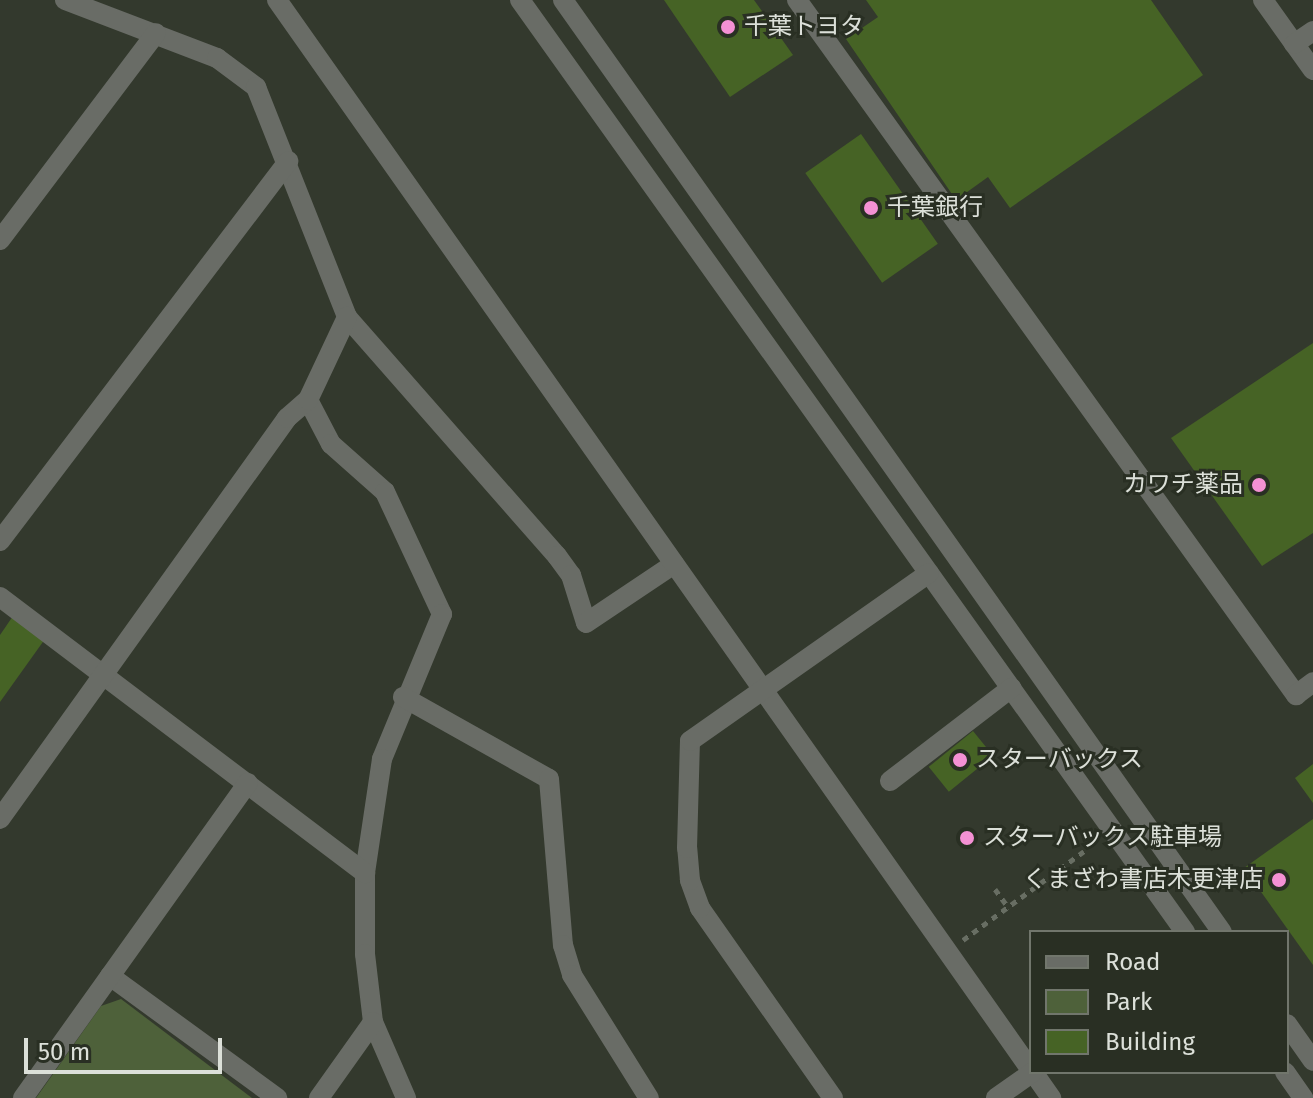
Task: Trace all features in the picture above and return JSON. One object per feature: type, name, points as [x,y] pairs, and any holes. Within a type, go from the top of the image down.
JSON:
[{"type":"street","points":[[65,0],[217,58],[256,87],[288,161],[347,317],[557,556],[571,575],[586,623],[674,564]]},
{"type":"street","points":[[277,0],[1029,1067]]},
{"type":"street","points":[[520,0],[1184,930]]},
{"type":"street","points":[[563,0],[1221,930]]},
{"type":"street","points":[[797,0],[1296,695],[1313,682]]},
{"type":"street","points":[[1263,0],[1313,70]]},
{"type":"street","points":[[1294,44],[1313,31]]},
{"type":"street","points":[[0,240],[156,33]]},
{"type":"street","points":[[0,541],[288,161]]},
{"type":"street","points":[[0,819],[287,418],[308,400],[347,317]]},
{"type":"street","points":[[308,400],[331,444],[385,492],[442,614],[403,697],[382,759],[365,873],[365,954],[373,1022],[406,1098]]},
{"type":"street","points":[[833,1098],[716,936],[690,880],[690,741],[929,573]]},
{"type":"street","points":[[0,597],[365,873]]},
{"type":"street","points":[[890,781],[1011,688]]},
{"type":"street","points":[[403,697],[549,779],[563,945],[572,975],[649,1098]]},
{"type":"street","points":[[23,1098],[248,783]]},
{"type":"street","points":[[110,976],[277,1098]]},
{"type":"street","points":[[319,1098],[373,1022]]},
{"type":"street","points":[[1289,1027],[1313,1061]]},
{"type":"street","points":[[996,1098],[1029,1073]]},
{"type":"street","points":[[1034,1074],[1051,1098]]},
{"type":"street","points":[[1286,1074],[1303,1098]]},
{"type":"path","points":[[947,951],[1084,851]]},
{"type":"path","points":[[995,889],[1009,908]]},
{"type":"green space","points":[[121,999],[252,1098],[36,1098],[101,1006]]},
{"type":"building","name":"千葉トヨタ","points":[[664,0],[754,0],[793,55],[730,97]]},
{"type":"building","points":[[866,0],[1151,0],[1203,75],[1010,208],[988,177],[956,200],[846,39],[878,17]]},
{"type":"building","name":"千葉銀行","points":[[861,134],[938,244],[882,283],[805,173]]},
{"type":"building","name":"カワチ薬品","points":[[1313,343],[1313,533],[1262,566],[1171,438]]},
{"type":"building","points":[[13,616],[45,639],[0,702],[0,635]]},
{"type":"building","name":"スターバックス","points":[[973,731],[993,756],[949,792],[929,767]]},
{"type":"building","points":[[1313,764],[1313,803],[1295,778]]},
{"type":"building","points":[[1313,819],[1313,965],[1289,930],[1244,868]]},
{"type":"place","name":"千葉トヨタ","points":[[728,27]]},
{"type":"place","name":"千葉銀行","points":[[871,208]]},
{"type":"place","name":"カワチ薬品","points":[[1259,485]]},
{"type":"place","name":"スターバックス","points":[[960,760]]},
{"type":"place","name":"スターバックス駐車場","points":[[967,838]]},
{"type":"place","name":"くまざわ書店木更津店","points":[[1279,880]]}]
